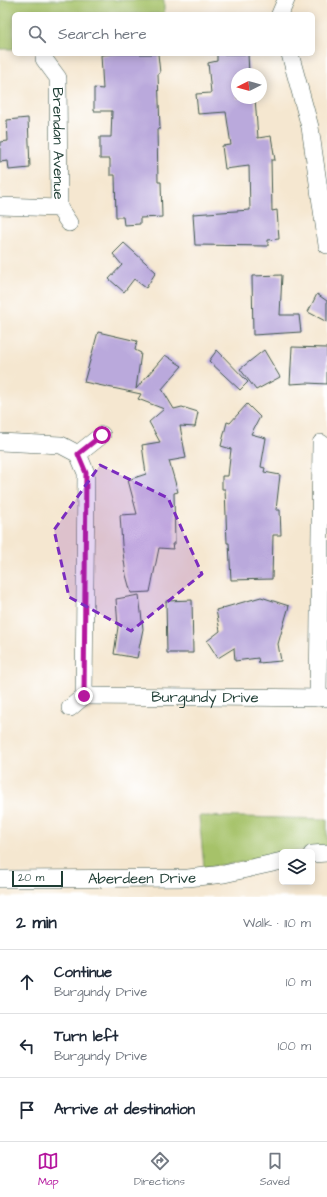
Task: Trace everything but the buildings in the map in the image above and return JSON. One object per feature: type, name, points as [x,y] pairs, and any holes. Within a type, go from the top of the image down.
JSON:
[{"type":"street","points":[[281,12],[286,0]]},
{"type":"street","points":[[291,56],[310,127],[327,245]]},
{"type":"street","name":"Brendan Avenue","points":[[44,59],[58,78],[59,208],[69,223]]},
{"type":"street","name":"Brendan Avenue","points":[[0,206],[59,208]]},
{"type":"street","points":[[78,454],[102,435]]},
{"type":"street","points":[[0,442],[61,446],[78,454],[86,473],[84,696],[70,708]]},
{"type":"street","points":[[321,443],[323,698]]},
{"type":"street","name":"Burgundy Drive","points":[[84,696],[323,698]]},
{"type":"street","points":[[315,854],[327,853]]},
{"type":"street","name":"Aberdeen Drive","points":[[0,879],[188,878],[224,874],[279,862]]},
{"type":"highlighted area","points":[[100,465],[168,498],[202,574],[131,631],[69,597],[54,530]]},
{"type":"green space","points":[[0,0],[164,0],[164,12],[12,12],[12,49],[0,49]]},
{"type":"green space","points":[[199,816],[327,819],[327,847],[313,849],[279,849],[279,855],[231,864],[204,867]]},
{"type":"route","points":[[84,696],[86,473],[78,454],[102,435]]}]
